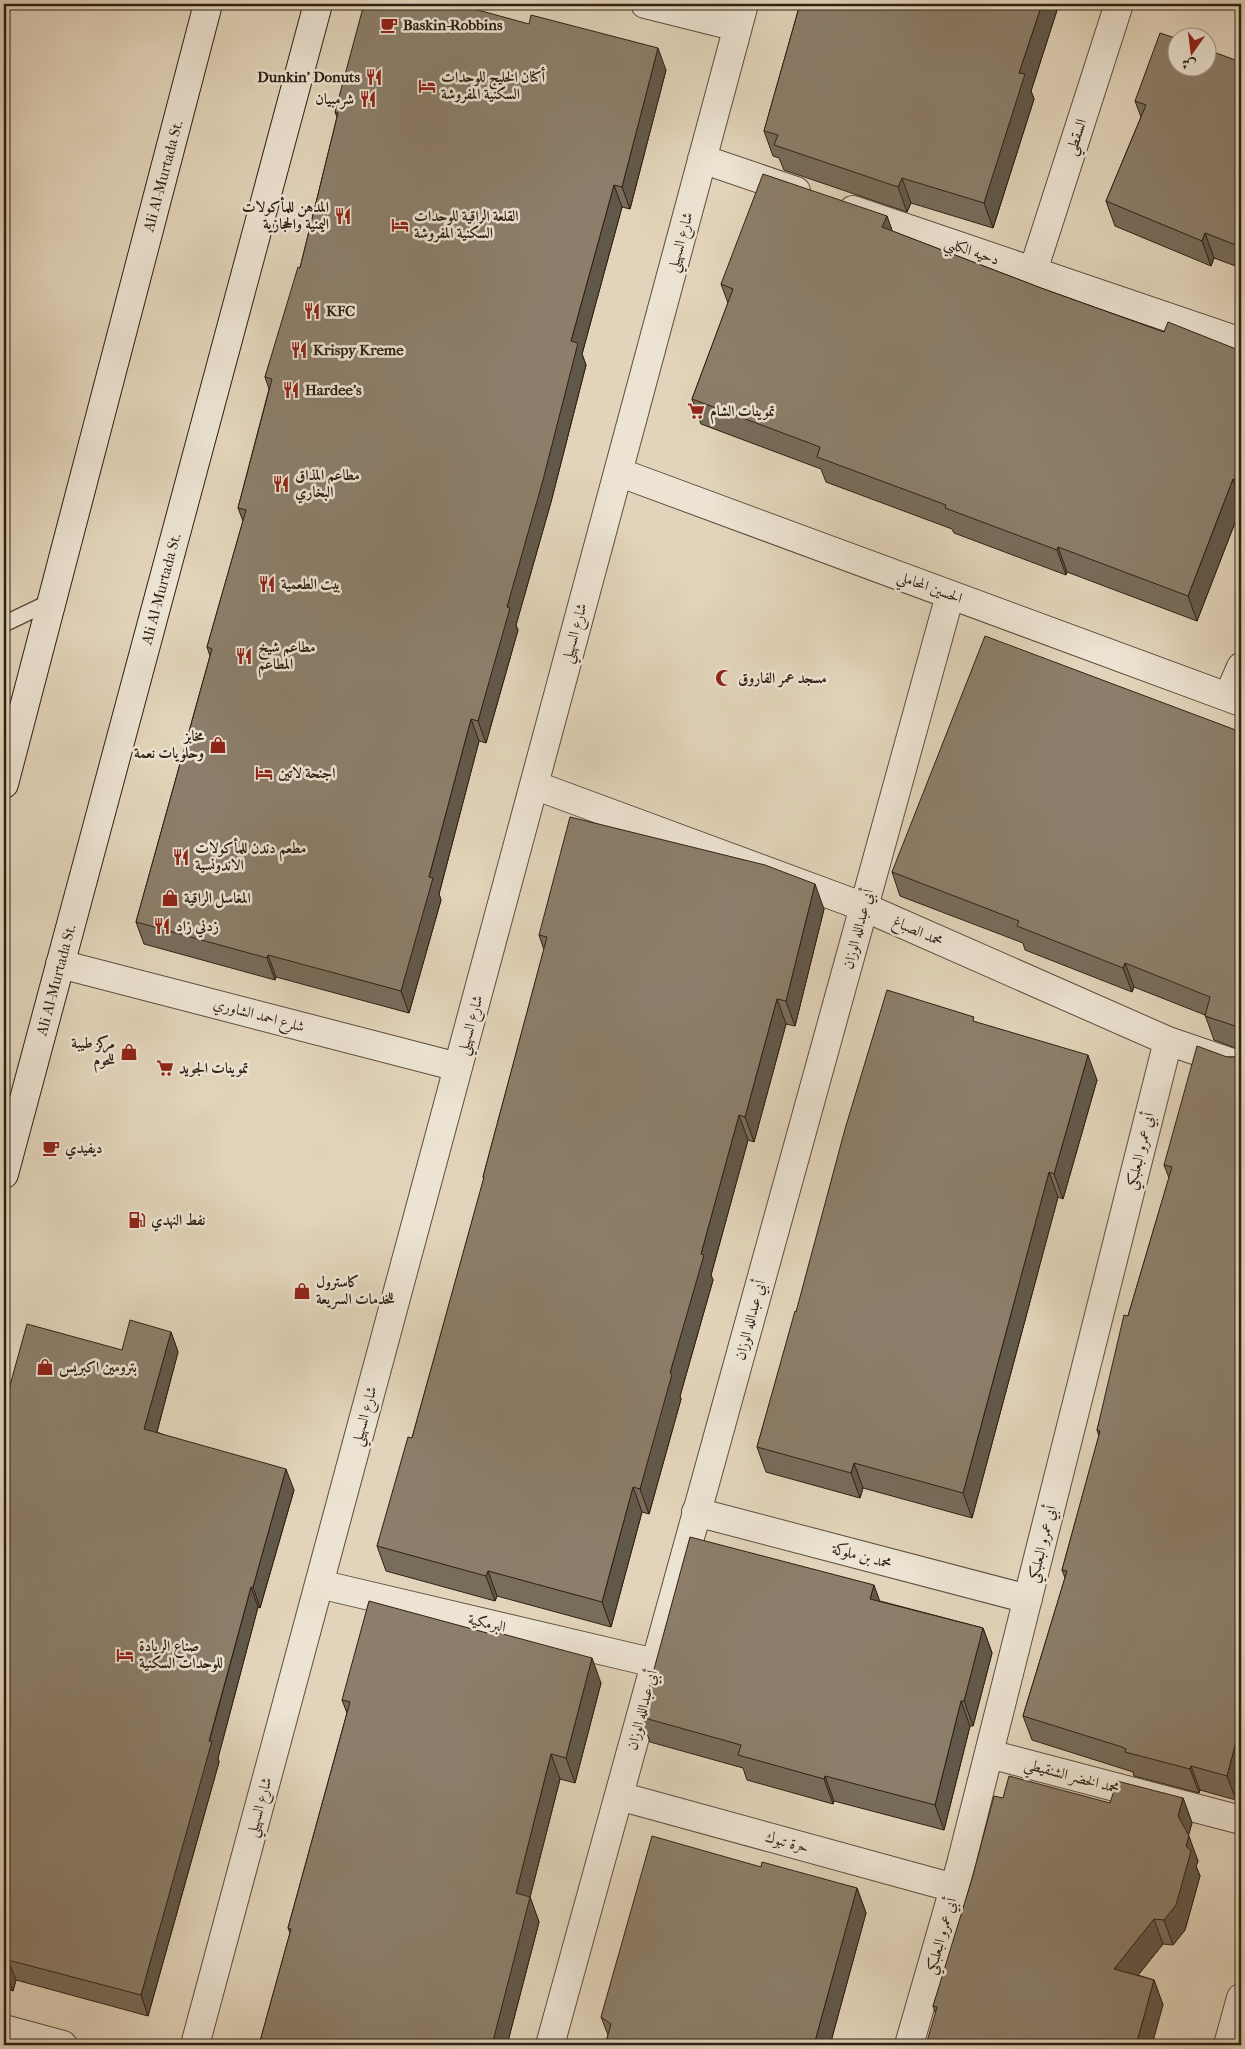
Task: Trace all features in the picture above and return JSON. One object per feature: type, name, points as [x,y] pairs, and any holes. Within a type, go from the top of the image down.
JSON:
[{"type":"street","name":"Ali Al-Murtada St.","points":[[4,784],[208,4]]},
{"type":"street","name":"Ali Al-Murtada St.","points":[[4,1174],[318,4]]},
{"type":"street","points":[[645,4],[741,15]]},
{"type":"street","name":"السقطي","points":[[1033,271],[1119,4]]},
{"type":"street","name":"شارع السهيلي","points":[[195,2045],[741,15]]},
{"type":"street","name":"دحيه الكلبي","points":[[702,159],[1241,342]]},
{"type":"street","name":"الحسين المحاملي","points":[[618,472],[1235,699]]},
{"type":"street","name":"أبي عبدالله الوزان","points":[[550,2045],[950,595]]},
{"type":"street","points":[[1235,699],[1241,666]]},
{"type":"street","name":"محمد الصباغ","points":[[534,785],[864,907],[1168,1041],[1241,1066]]},
{"type":"street","name":"شلرع احمد الشاوري","points":[[60,964],[458,1067]]},
{"type":"street","name":"أبي عمرو البعلبكي","points":[[909,2045],[954,1888],[989,1754],[1168,1041]]},
{"type":"street","name":"محمد بن ملوكة","points":[[696,1512],[1028,1599]]},
{"type":"street","name":"البرمكية","points":[[319,1584],[655,1663]]},
{"type":"street","name":"محمد الخضر الشنقيطي","points":[[989,1754],[1241,1820]]},
{"type":"street","name":"حرة تبوك","points":[[619,1796],[954,1888]]},
{"type":"street","points":[[1228,2045],[1241,1998]]},
{"type":"street","points":[[4,2029],[63,2045]]},
{"type":"lane","points":[[4,624],[52,601]]},
{"type":"building","points":[[364,4],[456,4],[529,24],[531,15],[658,48],[622,187],[614,185],[571,341],[578,343],[543,480],[507,607],[510,608],[478,721],[471,719],[429,877],[433,878],[401,991],[268,955],[267,958],[136,922],[212,649],[207,647],[246,510],[238,508],[272,379],[265,377],[298,267],[300,268],[338,113],[335,112]]},
{"type":"building","points":[[800,4],[1042,4],[1019,73],[1025,74],[984,203],[902,178],[898,187],[774,145],[778,135],[764,131]]},
{"type":"building","points":[[1160,33],[1168,36],[1168,78],[1218,78],[1218,54],[1241,62],[1241,247],[1205,233],[1202,241],[1106,201],[1146,105],[1135,101]]},
{"type":"building","points":[[763,174],[887,216],[882,227],[1041,288],[1164,332],[1168,322],[1241,351],[1241,466],[1236,480],[1233,479],[1188,596],[1058,547],[1057,550],[945,508],[946,505],[817,457],[820,447],[692,399],[733,289],[721,284]]},
{"type":"building","points":[[985,636],[1241,732],[1241,1030],[1238,1027],[1205,1016],[1210,997],[1125,963],[1123,968],[1017,926],[1019,921],[892,872]]},
{"type":"building","points":[[570,817],[765,865],[815,884],[786,1001],[777,999],[745,1117],[739,1115],[701,1254],[704,1255],[670,1373],[672,1374],[640,1489],[633,1487],[602,1602],[488,1571],[486,1576],[377,1546],[408,1437],[412,1438],[484,1177],[547,937],[539,935]]},
{"type":"building","points":[[887,990],[974,1017],[973,1021],[1088,1055],[1054,1174],[1049,1172],[963,1493],[854,1463],[851,1473],[757,1447],[796,1312],[845,1129]]},
{"type":"building","points":[[1197,1046],[1227,1057],[1235,1057],[1241,1054],[1241,1723],[1227,1776],[1191,1766],[1190,1769],[1125,1752],[1126,1749],[1122,1747],[1023,1716],[1067,1571],[1062,1570],[1100,1431],[1097,1430],[1124,1315],[1128,1316],[1172,1167],[1164,1165]]},
{"type":"building","points":[[130,1320],[171,1332],[144,1429],[286,1469],[253,1587],[251,1587],[209,1741],[212,1741],[141,1995],[8,1960],[4,1970],[4,1407],[27,1324],[122,1350]]},
{"type":"building","points":[[690,1537],[874,1585],[870,1599],[983,1628],[964,1701],[961,1701],[935,1805],[825,1776],[824,1779],[738,1755],[741,1745],[641,1717]]},
{"type":"building","points":[[369,1601],[487,1633],[488,1630],[592,1658],[566,1758],[551,1754],[516,1893],[530,1897],[492,2045],[259,2045],[291,1929],[288,1928],[350,1702],[342,1700]]},
{"type":"building","points":[[1009,1776],[1110,1803],[1117,1781],[1183,1798],[1178,1816],[1189,1836],[1186,1846],[1191,1851],[1176,1905],[1164,1920],[1154,1919],[1114,1969],[1154,1980],[1136,2045],[926,2045],[937,2007],[933,2006],[972,1879],[994,1796],[1003,1798]]},
{"type":"building","points":[[652,1836],[761,1867],[762,1862],[857,1888],[814,2045],[605,2045],[611,2024],[601,2017]]},
{"type":"place","name":"Baskin-Robbins","points":[[389,25]]},
{"type":"place","name":"Dunkin' Donuts","points":[[374,77]]},
{"type":"place","name":"أكنان الخليج للوحدات السكنية المفروشة","points":[[427,86]]},
{"type":"place","name":"شرمبيان","points":[[368,99]]},
{"type":"place","name":"المدهن للمأكولات اليمنية والحجازية","points":[[343,216]]},
{"type":"place","name":"القلعة الراقية للوحدات السكنية المفروشة","points":[[400,225]]},
{"type":"place","name":"KFC","points":[[312,311]]},
{"type":"place","name":"Krispy Kreme","points":[[299,350]]},
{"type":"place","name":"Hardee's","points":[[291,390]]},
{"type":"place","name":"تموينات الشام","points":[[696,411]]},
{"type":"place","name":"مطاعم المذاق البخاري","points":[[281,484]]},
{"type":"place","name":"بيت الطعمية","points":[[267,584]]},
{"type":"place","name":"مطاعم شيخ المطاعم","points":[[244,656]]},
{"type":"place","name":"مسجد عمر الفاروق","points":[[724,678]]},
{"type":"place","name":"مخابز وحلويات نعمة","points":[[218,745]]},
{"type":"place","name":"اجنحة لاتين","points":[[264,773]]},
{"type":"place","name":"مطعم دندن للمأكولات الاندونسية","points":[[181,857]]},
{"type":"place","name":"المغاسل الراقية","points":[[170,898]]},
{"type":"place","name":"زدني زاد","points":[[162,926]]},
{"type":"place","name":"مركز طيبة للحوم","points":[[129,1052]]},
{"type":"place","name":"تموينات الجويد","points":[[165,1068]]},
{"type":"place","name":"ديفيدي","points":[[51,1148]]},
{"type":"place","name":"نفط النهدي","points":[[137,1220]]},
{"type":"place","name":"كاسترول للخدمات السريعة","points":[[302,1291]]},
{"type":"place","name":"بترومين اكبريس","points":[[45,1367]]},
{"type":"place","name":"صناع الريادة للوحدات السكنية","points":[[125,1655]]}]
